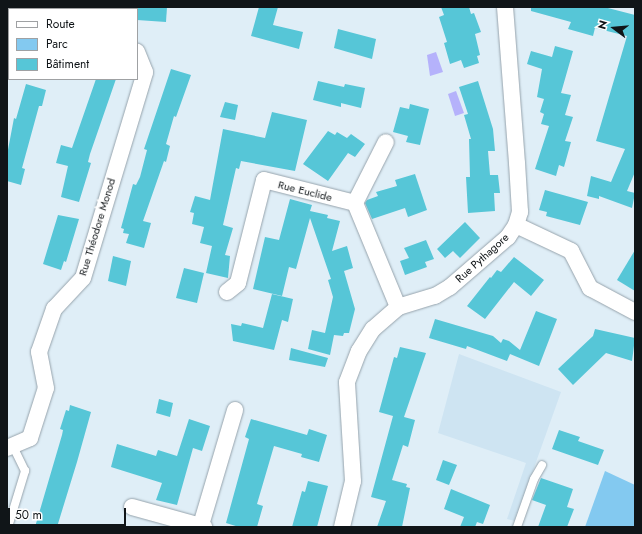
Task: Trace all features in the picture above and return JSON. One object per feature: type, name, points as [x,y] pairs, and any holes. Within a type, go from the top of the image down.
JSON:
[{"type":"street","name":"Rue Pythagore","points":[[342,527],[353,481],[347,382],[359,351],[373,329],[398,307],[435,296],[450,287],[508,237],[516,225],[520,212],[518,170],[505,7]]},
{"type":"street","name":"Rue Théodore Monod","points":[[10,447],[30,438],[46,388],[39,352],[54,309],[83,278],[144,72],[138,55]]},
{"type":"street","points":[[386,142],[355,204],[398,307]]},
{"type":"street","name":"Rue Euclide","points":[[227,292],[238,282],[264,180],[355,204]]},
{"type":"street","points":[[516,225],[571,251],[590,288],[635,312]]},
{"type":"street","points":[[132,507],[203,526],[235,410]]},
{"type":"lane","points":[[8,527],[25,471],[10,447]]},
{"type":"lane","points":[[517,527],[534,479],[542,464]]},
{"type":"shaded area","points":[[436,52],[443,72],[430,76],[427,55]]},
{"type":"shaded area","points":[[456,91],[464,113],[455,116],[448,94]]},
{"type":"shaded area","points":[[459,354],[561,392],[515,521],[507,519],[526,463],[438,433]]},
{"type":"green space","points":[[605,471],[635,485],[635,527],[585,527]]},
{"type":"building","points":[[167,7],[166,22],[138,20],[137,8]]},
{"type":"building","points":[[259,7],[278,7],[273,25],[303,32],[299,49],[251,36]]},
{"type":"building","points":[[441,7],[469,7],[471,14],[474,13],[481,32],[475,34],[480,55],[477,56],[479,63],[464,68],[461,60],[450,64],[444,43],[447,42],[439,17],[444,15]]},
{"type":"building","points":[[531,7],[604,7],[635,15],[635,172],[627,191],[635,193],[632,208],[599,196],[599,199],[587,196],[591,176],[611,182],[625,149],[596,141],[627,36],[595,28],[593,36],[568,29],[571,22],[531,11]]},
{"type":"building","points":[[338,29],[376,39],[372,59],[334,48]]},
{"type":"building","points":[[555,46],[573,51],[561,93],[571,95],[565,115],[573,117],[565,141],[571,142],[564,167],[559,165],[556,176],[535,169],[549,126],[541,124],[544,114],[540,112],[544,99],[537,97],[542,69],[527,64],[531,51],[552,57]]},
{"type":"building","points":[[171,69],[191,75],[176,117],[174,116],[166,144],[170,146],[166,162],[164,161],[143,221],[151,223],[144,248],[126,243],[129,234],[123,233],[124,229],[121,228],[133,184],[136,185],[140,177],[147,150],[144,149]]},
{"type":"building","points":[[96,80],[116,80],[90,154],[88,162],[91,163],[79,202],[61,197],[68,166],[56,163],[61,145],[72,148]]},
{"type":"building","points":[[318,81],[344,87],[345,84],[365,88],[361,108],[341,103],[341,107],[313,100]]},
{"type":"building","points":[[478,81],[493,129],[495,151],[488,151],[490,175],[498,175],[500,193],[494,193],[495,211],[468,213],[466,177],[470,177],[469,139],[471,139],[464,115],[468,114],[459,87]]},
{"type":"building","points":[[26,84],[46,90],[42,106],[39,106],[22,168],[25,169],[21,185],[7,181],[7,155],[14,118],[16,119]]},
{"type":"building","points":[[225,102],[238,105],[235,120],[220,117]]},
{"type":"building","points":[[410,104],[429,109],[420,145],[406,142],[408,136],[393,132],[400,107],[409,109]]},
{"type":"building","points":[[272,112],[307,120],[295,171],[241,161],[239,169],[236,168],[223,225],[233,228],[225,255],[230,256],[228,278],[206,273],[212,246],[200,243],[204,227],[192,224],[194,213],[190,212],[195,196],[210,200],[223,129],[265,138]]},
{"type":"building","points":[[328,131],[335,135],[337,132],[347,138],[351,134],[365,144],[355,157],[348,153],[328,181],[303,164]]},
{"type":"building","points":[[415,174],[427,210],[408,217],[405,208],[372,219],[365,203],[367,200],[378,196],[376,192],[397,186],[395,180]]},
{"type":"building","points":[[545,190],[588,202],[580,225],[546,216],[547,212],[539,210]]},
{"type":"building","points":[[290,199],[312,205],[310,211],[328,215],[327,218],[340,221],[332,251],[347,246],[353,268],[344,271],[355,309],[349,333],[344,333],[343,336],[334,335],[330,355],[308,349],[312,330],[325,333],[333,297],[328,280],[331,279],[310,218],[296,269],[289,267],[282,296],[253,289],[265,237],[279,240]]},
{"type":"building","points":[[58,215],[79,219],[66,262],[64,261],[61,270],[43,264]]},
{"type":"building","points":[[465,222],[480,238],[460,258],[453,251],[445,258],[437,249]]},
{"type":"building","points":[[426,240],[434,259],[425,262],[427,267],[405,275],[400,261],[409,258],[404,248]]},
{"type":"building","points":[[635,250],[635,291],[617,280]]},
{"type":"building","points":[[113,256],[131,261],[126,286],[108,281]]},
{"type":"building","points":[[514,257],[544,280],[531,296],[514,282],[485,319],[467,306],[490,277],[491,278],[497,270],[501,272]]},
{"type":"building","points":[[184,268],[204,273],[197,303],[176,298]]},
{"type":"building","points":[[272,294],[293,299],[288,322],[282,320],[274,350],[233,341],[231,324],[241,326],[242,323],[263,328]]},
{"type":"building","points":[[536,311],[557,319],[539,366],[510,354],[507,361],[467,346],[466,349],[429,338],[435,319],[493,336],[501,343],[503,339],[509,341],[520,350]]},
{"type":"building","points":[[595,329],[635,338],[632,361],[606,353],[573,385],[558,369],[593,336]]},
{"type":"building","points":[[400,347],[426,353],[404,417],[415,420],[408,447],[403,445],[392,480],[407,484],[406,487],[410,488],[402,527],[377,527],[386,501],[371,497],[393,416],[379,412],[394,357],[397,358]]},
{"type":"building","points":[[291,348],[328,358],[325,367],[289,360]]},
{"type":"building","points":[[159,399],[173,403],[170,417],[156,413]]},
{"type":"building","points":[[70,405],[91,412],[77,462],[57,527],[35,527],[62,435],[63,430],[60,429],[66,410],[69,411]]},
{"type":"building","points":[[189,419],[210,426],[202,451],[193,448],[177,505],[156,500],[162,483],[111,467],[117,444],[156,456],[158,450],[177,456]]},
{"type":"building","points":[[251,419],[307,435],[309,429],[327,435],[319,462],[301,457],[302,454],[274,446],[257,504],[263,506],[257,527],[239,527],[226,523],[249,439],[245,437]]},
{"type":"building","points":[[559,430],[580,437],[578,441],[604,450],[598,465],[552,449]]},
{"type":"building","points":[[443,460],[457,465],[449,485],[436,480]]},
{"type":"building","points":[[541,478],[573,489],[567,507],[574,509],[567,527],[538,527],[546,505],[532,500]]},
{"type":"building","points":[[308,481],[328,486],[317,527],[292,527],[302,491],[305,492]]},
{"type":"building","points":[[451,489],[490,505],[483,524],[477,522],[475,527],[460,527],[464,517],[444,509]]}]
